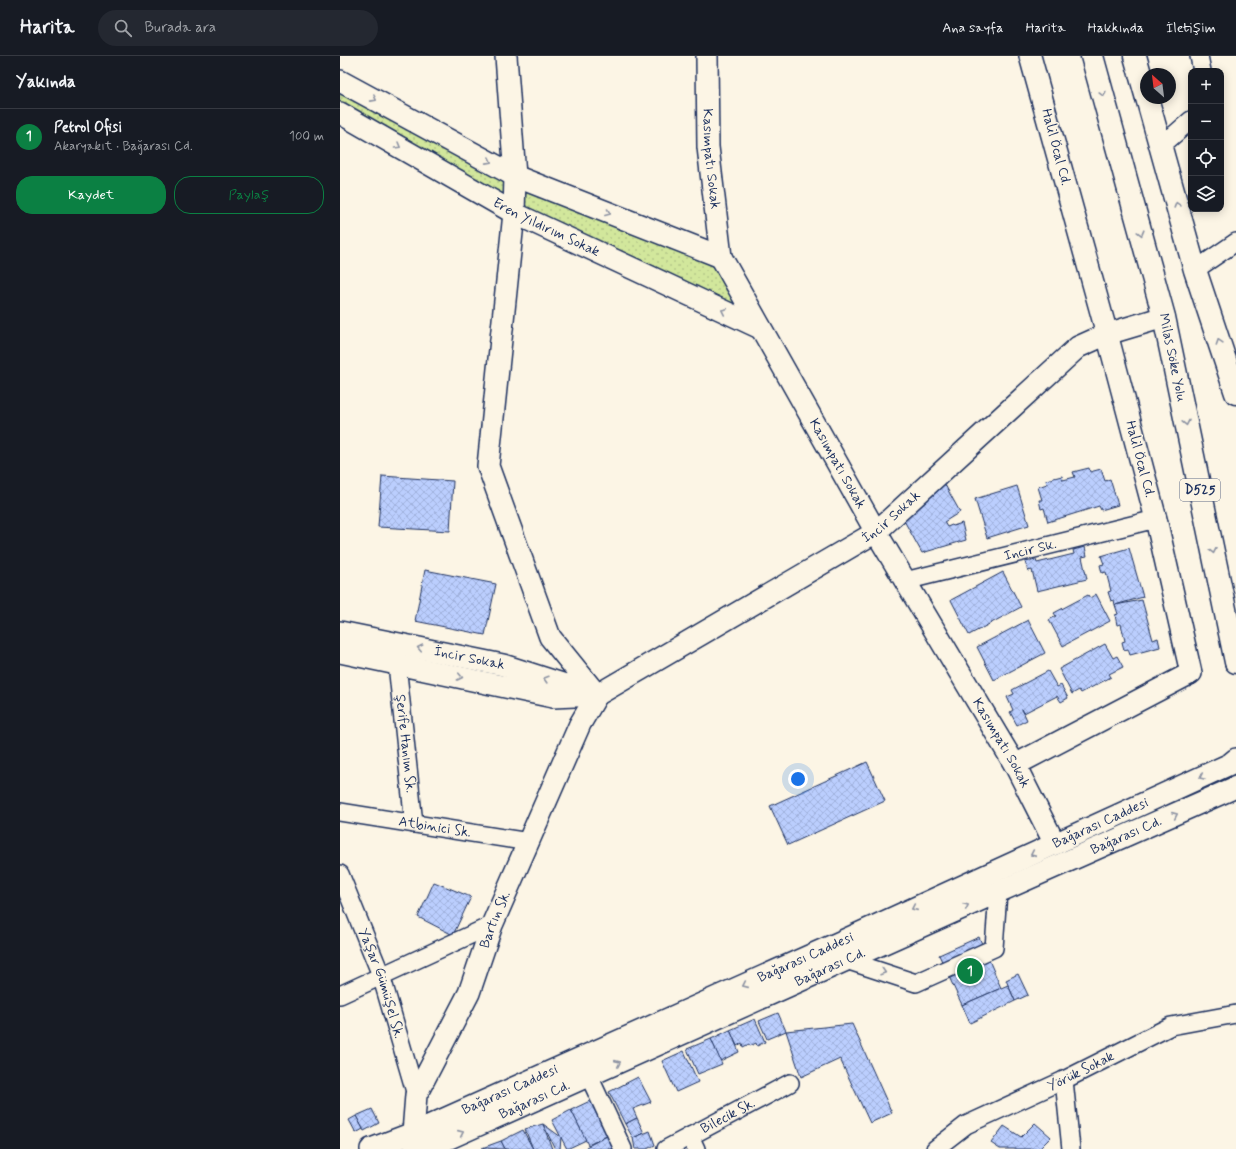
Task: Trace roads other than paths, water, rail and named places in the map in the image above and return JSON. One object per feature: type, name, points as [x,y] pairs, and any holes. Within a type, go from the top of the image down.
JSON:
[{"type":"highway","name":"Milas Söke Yolu","points":[[1092,56],[1164,317],[1236,662]]},
{"type":"highway","points":[[1135,56],[1140,75]]},
{"type":"highway","points":[[1148,104],[1195,270],[1236,393]]},
{"type":"main road","points":[[506,56],[515,176],[514,213],[488,466],[550,637],[596,695]]},
{"type":"main road","name":"Kasımpatı Sokak","points":[[707,56],[708,147],[721,257],[876,532],[1015,765],[1055,844]]},
{"type":"main road","name":"Halil Öcal Cd.","points":[[1015,765],[1191,673],[1156,519],[1107,334],[1030,56]]},
{"type":"main road","points":[[340,81],[515,176],[721,257]]},
{"type":"main road","name":"Eren Yıldırım Sokak","points":[[340,113],[514,213],[760,328]]},
{"type":"main road","name":"İncir Sokak","points":[[340,652],[553,697],[596,695],[876,532],[1078,347],[1107,334],[1164,317]]},
{"type":"main road","name":"İncir Sokak","points":[[340,632],[503,665],[596,695]]},
{"type":"main road","name":"Bartın Sk.","points":[[417,1144],[416,1095],[469,993],[492,925],[580,724],[596,695]]},
{"type":"main road","name":"Bağarası Caddesi","points":[[371,1149],[417,1144],[842,951],[1055,844],[1230,764],[1236,759]]},
{"type":"main road","name":"Bağarası Cd.","points":[[417,1144],[589,1076],[842,951],[998,892],[1236,787]]},
{"type":"street","points":[[1199,56],[1201,68]]},
{"type":"street","points":[[1160,147],[1188,123]]},
{"type":"street","points":[[1195,270],[1236,242]]},
{"type":"street","name":"Incir Sk.","points":[[905,581],[1156,519]]},
{"type":"street","name":"Şerife Hanım Sk.","points":[[397,664],[414,824]]},
{"type":"street","name":"Atbinici Sk.","points":[[340,812],[529,842]]},
{"type":"street","name":"Yaşar Gümüşel Sk.","points":[[340,874],[381,975],[416,1095]]},
{"type":"street","points":[[842,951],[916,984],[994,948],[998,892]]},
{"type":"street","points":[[340,995],[492,925]]},
{"type":"street","name":"Yörük Sokak","points":[[935,1149],[966,1125],[1064,1080],[1171,1026],[1236,1014]]},
{"type":"street","points":[[589,1076],[623,1149]]},
{"type":"street","points":[[1064,1080],[1071,1149]]},
{"type":"street","name":"Bilecik Sk.","points":[[666,1149],[693,1143],[790,1083]]},
{"type":"place","name":"Petrol Ofisi","points":[[970,971]]}]
